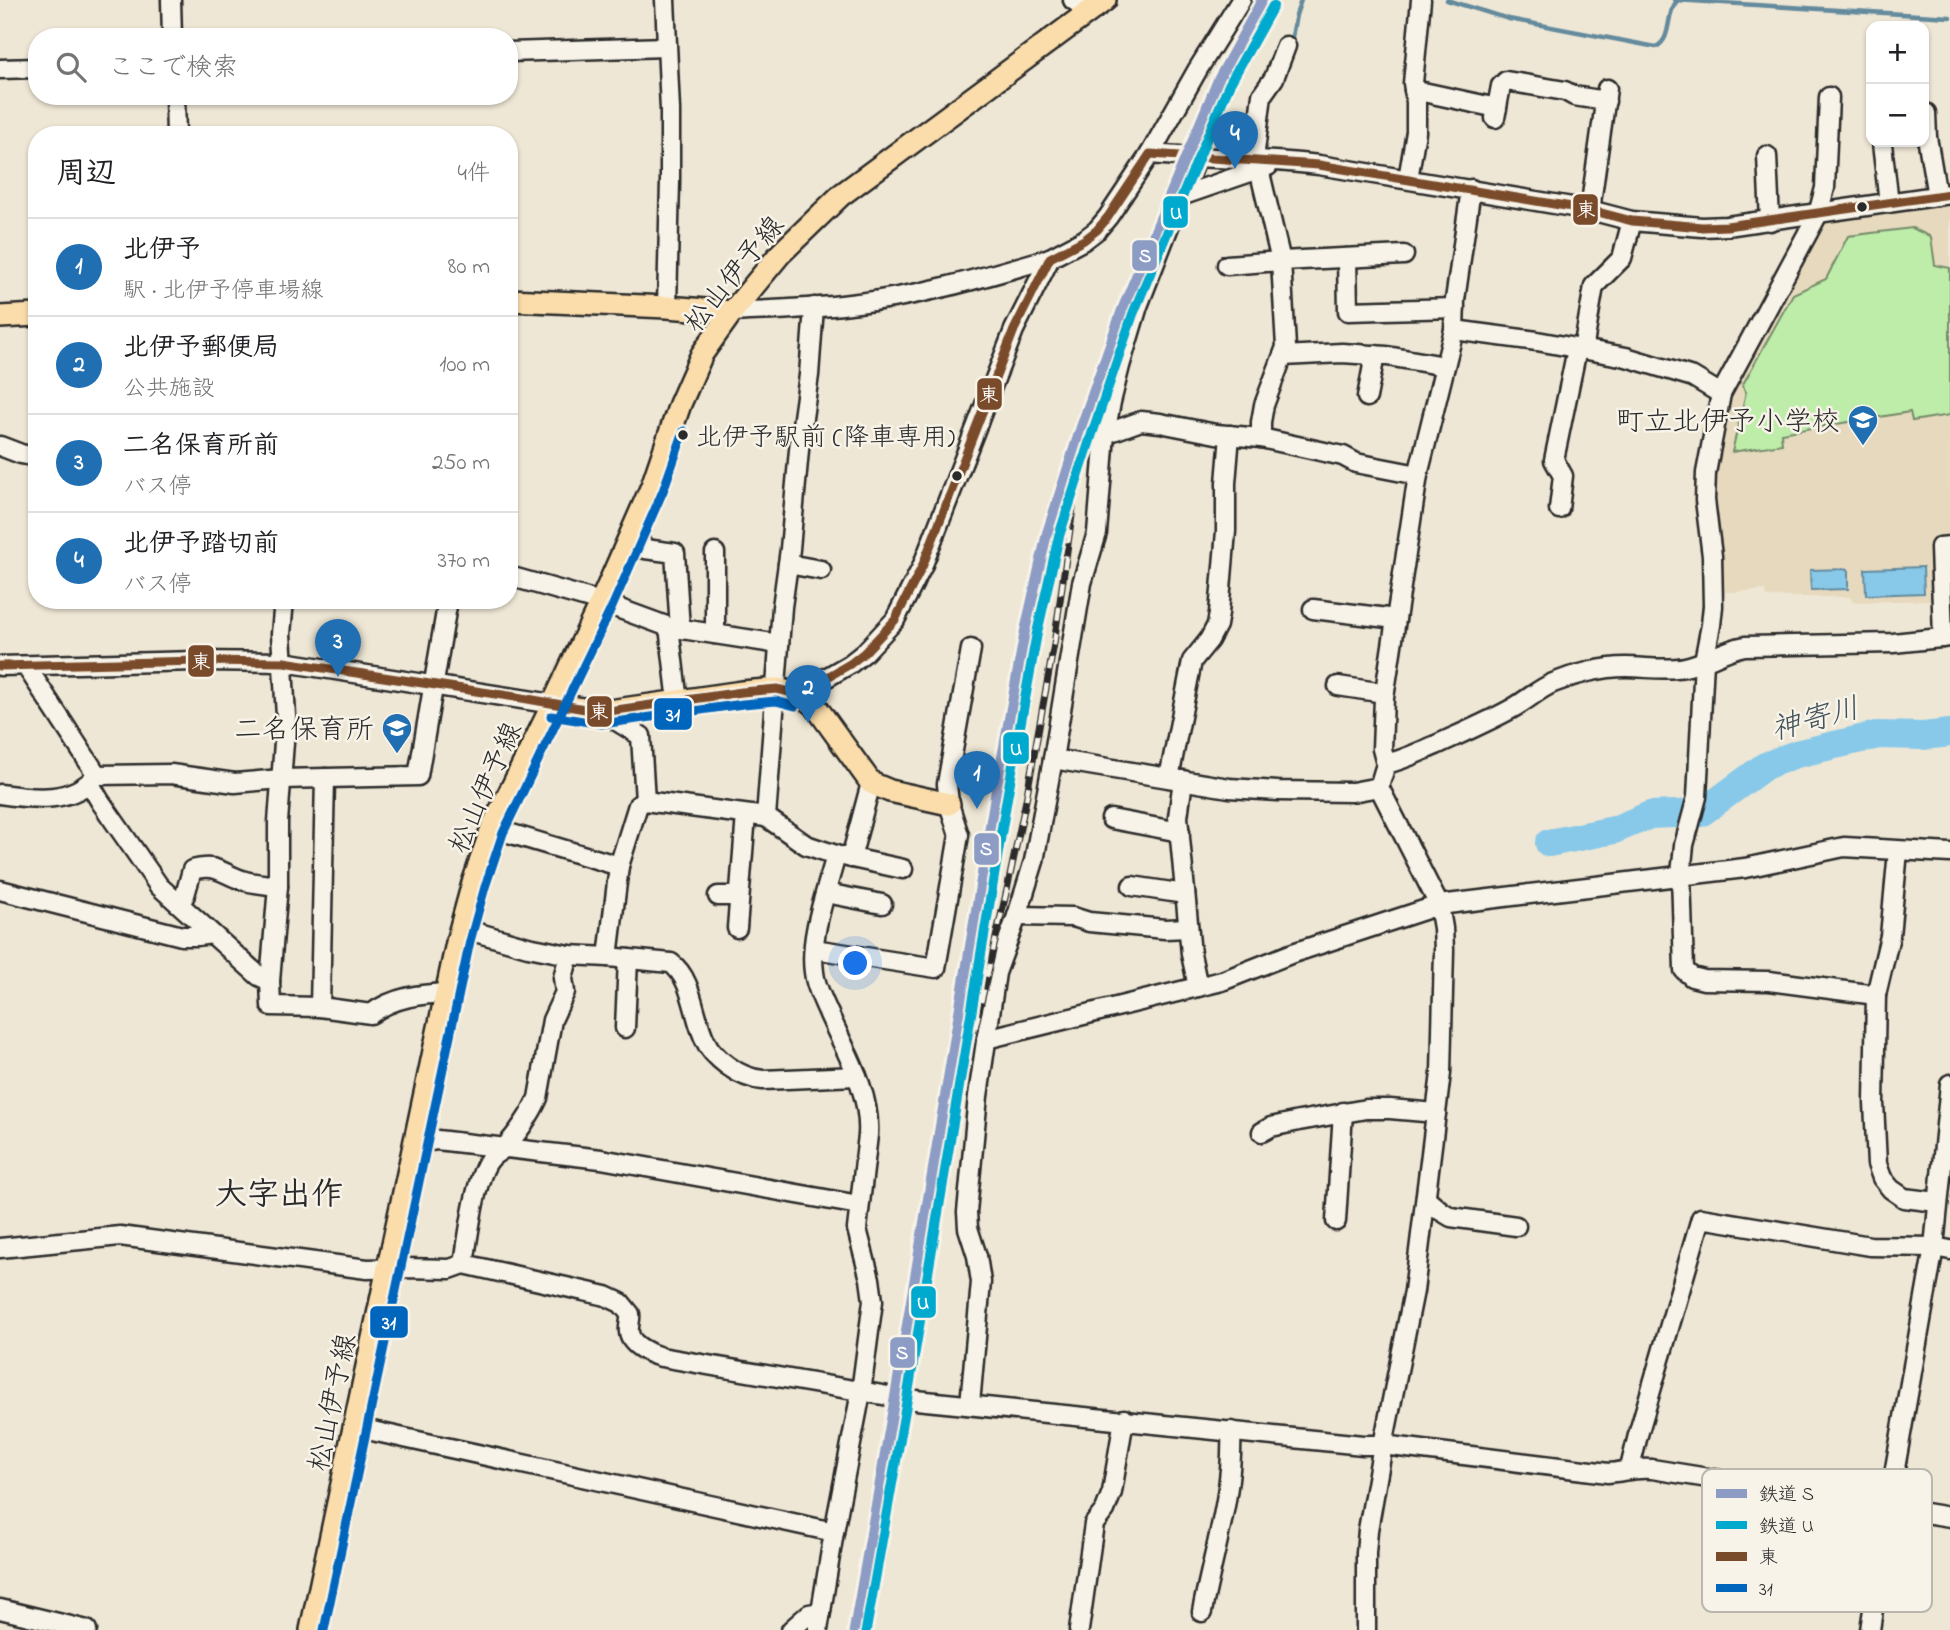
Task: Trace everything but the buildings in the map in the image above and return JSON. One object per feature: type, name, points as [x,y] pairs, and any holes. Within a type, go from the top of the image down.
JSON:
[{"type":"main road","name":"松山伊予線","points":[[311,1630],[461,928],[473,883],[492,828],[601,602],[652,486],[680,404],[702,354],[732,312],[780,254],[841,195],[1089,4]]},
{"type":"main road","points":[[518,300],[732,312]]},
{"type":"main road","points":[[0,317],[28,315]]},
{"type":"main road","points":[[553,704],[603,712],[742,692],[787,692],[814,704],[871,783],[890,791],[949,804]]},
{"type":"street","points":[[171,0],[172,28]]},
{"type":"street","points":[[665,0],[670,146],[667,307]]},
{"type":"street","points":[[732,312],[852,304],[895,297],[948,286],[1050,258],[1084,240],[1108,218],[1150,154],[1241,0]]},
{"type":"street","points":[[1408,179],[1416,132],[1413,83],[1422,0]]},
{"type":"street","points":[[1261,438],[1264,405],[1286,347],[1280,261],[1257,164],[1262,95],[1275,78],[1286,46]]},
{"type":"street","points":[[518,52],[666,47]]},
{"type":"street","points":[[0,69],[28,68]]},
{"type":"street","points":[[1414,90],[1496,113],[1501,86],[1506,81],[1565,91],[1574,96],[1606,95],[1590,210]]},
{"type":"street","points":[[1829,97],[1825,188],[1818,214],[1721,394],[1706,473],[1713,606],[1704,661],[1694,812],[1684,845],[1681,874],[1684,970],[1692,977],[1704,980],[1769,981],[1876,995]]},
{"type":"street","points":[[175,105],[176,126]]},
{"type":"street","points":[[1150,154],[1257,164],[1285,160],[1471,189],[1590,210],[1632,221],[1727,226],[1943,195],[1929,144]]},
{"type":"street","points":[[1882,147],[1889,204]]},
{"type":"street","points":[[1767,156],[1770,220]]},
{"type":"street","points":[[970,1404],[981,1282],[979,1263],[968,1228],[967,1212],[996,973],[1034,861],[1082,583],[1097,533],[1105,434],[1119,366],[1197,159]]},
{"type":"street","points":[[1181,196],[1257,164]]},
{"type":"street","points":[[1366,1630],[1366,1553],[1383,1444],[1414,1291],[1441,1073],[1444,950],[1439,905],[1379,788],[1386,764],[1382,749],[1384,693],[1418,475],[1454,330],[1471,189]]},
{"type":"street","points":[[1559,509],[1563,476],[1553,460],[1594,285],[1622,258],[1632,221]]},
{"type":"street","points":[[1227,265],[1404,255]]},
{"type":"street","points":[[787,692],[850,664],[895,620],[922,567],[1014,330],[1050,258]]},
{"type":"street","points":[[1347,258],[1349,311],[1455,308]]},
{"type":"street","points":[[766,817],[787,692],[779,644],[800,439],[810,375],[814,307]]},
{"type":"street","points":[[1454,330],[1626,358],[1693,377],[1721,394]]},
{"type":"street","points":[[1283,356],[1342,353],[1375,355],[1445,366]]},
{"type":"street","points":[[1367,397],[1375,355]]},
{"type":"street","points":[[1105,434],[1141,421],[1261,438],[1343,456],[1356,463],[1418,475]]},
{"type":"street","points":[[1198,987],[1188,928],[1176,779],[1192,661],[1217,625],[1226,531],[1230,435]]},
{"type":"street","points":[[0,446],[28,455]]},
{"type":"street","points":[[628,539],[640,541],[645,549],[674,553],[678,702]]},
{"type":"street","points":[[1386,764],[1469,732],[1554,682],[1605,669],[1685,667],[1730,649],[1745,646],[1893,643],[1947,637],[1940,547],[1950,546]]},
{"type":"street","points":[[715,553],[715,634]]},
{"type":"street","points":[[788,564],[821,570]]},
{"type":"street","points":[[518,579],[601,602],[675,628],[779,644]]},
{"type":"street","points":[[283,609],[281,634],[286,716],[278,822],[278,886],[270,981],[271,1006],[320,1007],[372,1014],[381,1007],[419,994],[447,993]]},
{"type":"street","points":[[0,794],[47,799],[77,791],[94,779],[171,774],[235,783],[281,779],[418,776],[446,609]]},
{"type":"street","points":[[1313,610],[1396,619]]},
{"type":"street","points":[[814,949],[936,968],[959,835],[949,804],[947,785],[971,649]]},
{"type":"street","points":[[0,666],[197,661],[284,662],[553,704]]},
{"type":"street","points":[[26,666],[94,779],[100,801],[159,886],[259,976],[270,981]]},
{"type":"street","points":[[1338,686],[1384,693]]},
{"type":"street","points":[[603,712],[641,736],[645,801]]},
{"type":"street","points":[[1053,759],[1229,788],[1352,792],[1379,788]]},
{"type":"street","points":[[320,1007],[325,778]]},
{"type":"street","points":[[791,1630],[809,1614],[819,1622],[861,1392],[873,1301],[857,1229],[869,1120],[857,1076],[817,986],[812,956],[827,893],[844,857],[871,783]]},
{"type":"street","points":[[608,957],[619,866],[638,804],[645,801],[766,817],[806,845],[844,857],[903,869]]},
{"type":"street","points":[[737,928],[747,815]]},
{"type":"street","points":[[1111,820],[1180,832]]},
{"type":"street","points":[[492,828],[619,866]]},
{"type":"street","points":[[986,1039],[1242,974],[1293,953],[1439,905],[1745,868],[1844,847],[1950,853]]},
{"type":"street","points":[[1898,851],[1889,936],[1876,995],[1874,1103],[1877,1164],[1882,1178],[1904,1198],[1937,1202]]},
{"type":"street","points":[[180,903],[192,870],[203,867],[214,867],[242,880],[278,886]]},
{"type":"street","points":[[1132,886],[1185,894]]},
{"type":"street","points":[[0,890],[183,936],[211,934]]},
{"type":"street","points":[[827,893],[881,904]]},
{"type":"street","points":[[718,895],[739,896]]},
{"type":"street","points":[[1017,916],[1073,917],[1089,922],[1165,929],[1188,928]]},
{"type":"street","points":[[461,928],[528,947],[569,954],[671,963],[679,969],[685,980],[706,1042],[714,1054],[740,1074],[763,1080],[857,1076]]},
{"type":"street","points":[[464,1264],[483,1170],[491,1158],[504,1148],[534,1108],[538,1098],[552,1020],[565,992],[564,978],[569,954]]},
{"type":"street","points":[[625,1028],[628,959]]},
{"type":"street","points":[[1896,1469],[1942,1249],[1937,1202],[1950,1084]]},
{"type":"street","points":[[1262,1132],[1271,1127],[1343,1112],[1390,1109],[1436,1113]]},
{"type":"street","points":[[1336,1221],[1343,1112]]},
{"type":"street","points":[[415,1143],[437,1140],[601,1159],[859,1205]]},
{"type":"street","points":[[1426,1198],[1451,1217],[1517,1226]]},
{"type":"street","points":[[1630,1468],[1701,1218],[1870,1246],[1942,1249]]},
{"type":"street","points":[[0,1248],[120,1236],[367,1269],[450,1269],[464,1264],[606,1296],[621,1303],[630,1314],[633,1341],[651,1354],[861,1392],[1363,1445],[1383,1444],[1608,1473],[1620,1473],[1630,1468],[1702,1476]]},
{"type":"street","points":[[1079,1630],[1094,1524],[1105,1510],[1112,1492],[1124,1419]]},
{"type":"street","points":[[354,1427],[834,1531]]},
{"type":"street","points":[[1202,1612],[1229,1482],[1231,1431]]},
{"type":"street","points":[[1932,1514],[1950,1517]]},
{"type":"street","points":[[0,1609],[87,1630]]},
{"type":"street","points":[[1870,1630],[1873,1612]]},
{"type":"shaded area","points":[[1950,202],[1950,542],[1938,600],[1852,602],[1851,597],[1766,597],[1765,590],[1719,593],[1713,523],[1713,478],[1731,388],[1825,219]]},
{"type":"green space","points":[[1912,228],[1931,237],[1935,265],[1950,268],[1950,415],[1912,421],[1910,412],[1781,433],[1782,444],[1732,452],[1746,392],[1742,386],[1793,294],[1826,279],[1848,236]]},
{"type":"water","points":[[1923,567],[1924,593],[1866,595],[1865,569]]},
{"type":"water","points":[[1848,569],[1848,589],[1811,590],[1810,570]]},
{"type":"waterway","points":[[1292,37],[1301,0]]},
{"type":"waterway","points":[[1447,0],[1509,19],[1656,47],[1665,38],[1671,12],[1677,1]]},
{"type":"waterway","points":[[1675,0],[1950,17]]},
{"type":"waterway","name":"神寄川","points":[[1549,843],[1614,830],[1650,815],[1701,813],[1765,766],[1796,754],[1878,735],[1923,736],[1950,733]]},
{"type":"railway","points":[[866,1562],[896,1451],[954,1121],[1026,800],[1054,644],[1076,487]]},
{"type":"rail line","name":"S","points":[[854,1630],[995,796],[1025,631],[1047,533],[1122,310],[1218,80],[1262,0]]},
{"type":"rail line","name":"U","points":[[866,1630],[1007,798],[1037,633],[1059,536],[1133,314],[1229,85],[1273,6]]},
{"type":"transit line","name":"東","points":[[798,694],[850,664],[895,620],[922,567],[1014,330],[1050,258],[1097,230],[1150,154],[1319,165],[1590,210],[1632,221],[1702,227],[1727,226],[1950,194]]},
{"type":"transit line","name":"31","points":[[324,1630],[470,941],[485,887],[503,833],[612,607],[663,491],[684,431]]},
{"type":"transit line","name":"東","points":[[0,666],[197,661],[284,662],[602,712],[742,692],[777,689],[798,694]]},
{"type":"transit line","name":"31","points":[[551,716],[602,724],[743,704],[776,701],[795,706]]},
{"type":"place","name":"北伊予踏切前","points":[[1235,169]]},
{"type":"place","name":"北伊予駅前 (降車専用)","points":[[683,435]]},
{"type":"place","name":"町立北伊予小学校","points":[[1863,447]]},
{"type":"place","name":"二名保育所前","points":[[338,677]]},
{"type":"place","name":"北伊予郵便局","points":[[808,723]]},
{"type":"place","name":"二名保育所","points":[[397,755]]},
{"type":"place","name":"北伊予","points":[[977,809]]},
{"type":"district","name":"大字出作","points":[[279,1193]]}]
